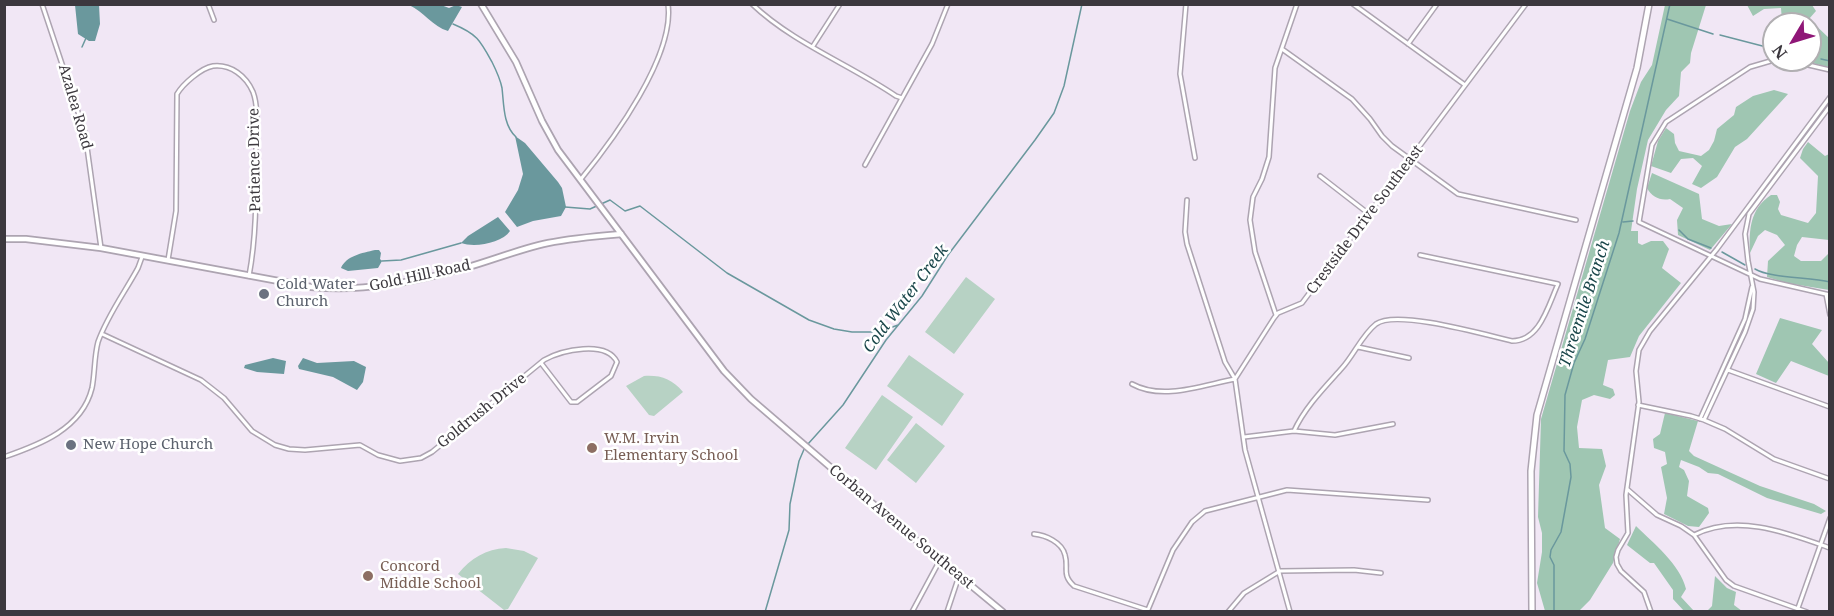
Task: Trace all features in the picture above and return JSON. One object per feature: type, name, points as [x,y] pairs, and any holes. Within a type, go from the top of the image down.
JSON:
[{"type":"main road","name":"Corban Avenue Southeast","points":[[482,4],[516,62],[550,136],[580,180],[724,371],[751,399],[800,442],[1003,612]]},
{"type":"main road","points":[[1532,612],[1531,471],[1537,415],[1637,68],[1649,4]]},
{"type":"main road","name":"Gold Hill Road","points":[[4,239],[26,239],[101,248],[311,288],[350,289],[431,277],[548,243],[621,234]]},
{"type":"street","name":"Azalea Road","points":[[42,4],[85,133],[101,248]]},
{"type":"street","points":[[208,4],[214,20]]},
{"type":"street","points":[[580,180],[613,139],[649,76],[667,36],[668,4]]},
{"type":"street","points":[[752,4],[771,22],[902,98]]},
{"type":"street","points":[[812,46],[840,4]]},
{"type":"street","points":[[864,165],[932,45],[948,4]]},
{"type":"street","points":[[1186,4],[1180,74],[1195,158]]},
{"type":"street","points":[[1132,384],[1140,388],[1167,391],[1186,390],[1235,379],[1276,315],[1255,252],[1250,220],[1253,197],[1269,157],[1273,123],[1274,75],[1298,4]]},
{"type":"street","points":[[1353,4],[1465,85]]},
{"type":"street","points":[[1408,44],[1437,4]]},
{"type":"street","name":"Crestside Drive Southeast","points":[[1276,315],[1302,303],[1526,4]]},
{"type":"street","points":[[1282,49],[1352,99],[1382,136],[1447,187],[1464,197],[1576,220]]},
{"type":"street","points":[[1762,64],[1750,67],[1666,122],[1652,145],[1639,222],[1773,283],[1828,295],[1830,315]]},
{"type":"street","name":"Patience Drive","points":[[168,261],[176,211],[177,94],[207,68],[216,66],[229,68],[236,70],[251,88],[256,109],[256,233],[249,276]]},
{"type":"street","points":[[1651,612],[1644,592],[1621,571],[1617,564],[1618,550],[1628,533],[1625,509],[1638,405],[1636,363],[1642,343],[1711,256],[1830,97]]},
{"type":"street","points":[[1702,420],[1726,369],[1747,312],[1752,285],[1745,234],[1749,214],[1830,106]]},
{"type":"street","points":[[1320,176],[1369,214]]},
{"type":"street","points":[[1186,200],[1187,244],[1225,362],[1235,379],[1243,437],[1290,612]]},
{"type":"street","points":[[1294,431],[1326,384],[1343,367],[1376,324],[1387,319],[1407,319],[1512,341],[1523,340],[1537,329],[1558,284],[1420,255]]},
{"type":"street","points":[[4,458],[47,440],[62,431],[75,419],[92,389],[97,349],[102,334],[138,268],[142,256]]},
{"type":"street","name":"Goldrush Drive","points":[[102,334],[201,380],[224,398],[252,431],[275,445],[305,450],[360,445],[378,455],[400,461],[421,458],[432,452],[541,363],[555,354],[570,350],[609,352],[617,362],[611,376],[577,402],[571,402],[541,363]]},
{"type":"street","points":[[1358,347],[1409,358]]},
{"type":"street","points":[[1726,369],[1830,407]]},
{"type":"street","points":[[1638,405],[1702,420],[1725,429],[1774,459],[1830,478]]},
{"type":"street","points":[[1243,437],[1294,431],[1335,435],[1393,424]]},
{"type":"street","points":[[1627,489],[1657,515],[1682,526],[1695,535],[1726,580],[1734,586],[1807,612]]},
{"type":"street","points":[[1034,534],[1044,535],[1063,550],[1066,555],[1066,576],[1074,586],[1148,611],[1169,556],[1198,515],[1216,507],[1287,490],[1428,500]]},
{"type":"street","points":[[1798,608],[1830,518]]},
{"type":"street","points":[[1695,535],[1712,526],[1739,525],[1769,529],[1830,548]]},
{"type":"street","points":[[912,612],[940,560]]},
{"type":"street","points":[[1228,612],[1244,594],[1280,571],[1354,570],[1381,573]]},
{"type":"street","points":[[947,612],[959,576]]},
{"type":"green space","points":[[1665,5],[1706,5],[1690,63],[1681,72],[1679,96],[1666,110],[1648,140],[1637,189],[1631,231],[1638,231],[1638,243],[1642,245],[1651,241],[1663,241],[1669,249],[1662,268],[1681,283],[1639,336],[1630,357],[1608,360],[1603,385],[1613,389],[1615,395],[1610,399],[1594,395],[1582,400],[1577,427],[1579,448],[1602,449],[1606,466],[1599,485],[1605,528],[1620,539],[1613,563],[1590,600],[1579,611],[1545,611],[1537,583],[1542,552],[1542,533],[1538,517],[1541,419],[1630,111],[1641,82],[1652,65]]},
{"type":"green space","points":[[1747,5],[1812,5],[1816,11],[1781,12],[1781,8],[1764,9],[1753,16]]},
{"type":"green space","points":[[1822,31],[1829,38],[1829,67],[1822,65]]},
{"type":"green space","points":[[1774,90],[1788,94],[1747,139],[1735,147],[1717,177],[1701,188],[1692,184],[1702,166],[1693,158],[1681,159],[1671,173],[1651,166],[1658,141],[1666,128],[1674,134],[1679,151],[1701,156],[1709,150],[1717,129],[1734,115],[1736,107],[1753,96]]},
{"type":"green space","points":[[1808,142],[1825,156],[1829,154],[1829,240],[1802,237],[1794,256],[1801,261],[1821,261],[1829,253],[1829,290],[1767,277],[1768,261],[1785,245],[1777,235],[1765,230],[1758,236],[1750,253],[1752,220],[1759,207],[1771,195],[1777,195],[1781,215],[1808,223],[1816,213],[1818,176],[1800,158]]},
{"type":"green space","points":[[1652,173],[1699,194],[1702,219],[1719,226],[1732,224],[1710,250],[1678,235],[1677,220],[1683,208],[1670,199],[1660,199],[1651,194],[1647,188]]},
{"type":"green space","points":[[966,277],[995,299],[954,354],[925,332]]},
{"type":"green space","points":[[1780,318],[1822,330],[1812,344],[1829,363],[1829,376],[1791,361],[1776,383],[1756,374]]},
{"type":"green space","points":[[909,355],[964,394],[942,426],[887,386]]},
{"type":"green space","points":[[644,376],[666,379],[683,392],[654,416],[649,415],[626,386]]},
{"type":"green space","points":[[882,395],[913,417],[876,470],[845,448]]},
{"type":"green space","points":[[1665,413],[1698,421],[1689,451],[1694,456],[1760,486],[1814,504],[1826,511],[1821,514],[1767,498],[1718,474],[1708,473],[1681,460],[1679,467],[1684,470],[1689,481],[1687,496],[1708,508],[1709,513],[1699,527],[1688,526],[1664,514],[1667,498],[1661,467],[1667,464],[1665,452],[1654,448],[1653,439],[1660,434]]},
{"type":"green space","points":[[916,423],[945,446],[916,483],[887,460]]},
{"type":"green space","points":[[1636,526],[1665,554],[1678,571],[1686,589],[1681,597],[1694,611],[1684,611],[1673,599],[1673,590],[1654,563],[1650,563],[1627,545]]},
{"type":"green space","points":[[506,548],[524,551],[538,558],[508,609],[504,610],[458,574],[479,555]]},
{"type":"green space","points":[[1715,576],[1727,588],[1736,592],[1734,605],[1742,611],[1707,611],[1712,606]]},
{"type":"water","points":[[75,5],[99,5],[100,24],[95,41],[89,41],[78,34]]},
{"type":"water","points":[[409,5],[441,5],[449,8],[456,5],[462,7],[448,31]]},
{"type":"water","points":[[515,136],[525,143],[562,188],[566,207],[561,216],[533,221],[517,227],[505,212],[518,190],[523,174]]},
{"type":"water","points":[[498,217],[510,231],[501,239],[473,245],[461,243],[468,236]]},
{"type":"water","points":[[375,250],[381,253],[382,261],[378,268],[348,271],[341,268],[351,258]]},
{"type":"water","points":[[273,358],[286,361],[284,374],[257,372],[244,368],[245,365]]},
{"type":"water","points":[[303,358],[317,363],[354,361],[366,367],[363,382],[357,390],[333,377],[299,369],[298,366]]},
{"type":"waterway","name":"Cold Water Creek","points":[[808,444],[843,405],[886,340],[922,296],[948,255],[1054,113],[1064,86],[1082,4]]},
{"type":"waterway","name":"Threemile Branch","points":[[1554,612],[1554,565],[1550,557],[1551,550],[1561,532],[1571,477],[1570,464],[1564,451],[1565,395],[1619,233],[1670,4]]},
{"type":"waterway","points":[[1667,19],[1713,34]]},
{"type":"waterway","points":[[453,24],[473,35],[488,54],[501,84],[506,121],[516,137]]},
{"type":"waterway","points":[[1720,35],[1762,46]]},
{"type":"waterway","points":[[82,47],[86,38]]},
{"type":"waterway","points":[[1822,59],[1830,61]]},
{"type":"waterway","points":[[565,207],[590,209],[610,200],[625,211],[640,206],[727,273],[809,320],[834,329],[852,332],[879,332],[898,325]]},
{"type":"waterway","points":[[1623,222],[1633,221]]},
{"type":"waterway","points":[[1679,230],[1688,239],[1711,248]]},
{"type":"waterway","points":[[382,261],[401,260],[461,243]]},
{"type":"waterway","points":[[1722,252],[1745,265]]},
{"type":"waterway","points":[[1755,269],[1770,274],[1830,282]]},
{"type":"waterway","name":"Cold Water Creek","points":[[765,612],[789,530],[790,504],[799,461],[805,447]]},
{"type":"place","name":"Cold Water Church","points":[[264,294]]},
{"type":"place","name":"New Hope Church","points":[[71,445]]},
{"type":"place","name":"W.M. Irvin Elementary School","points":[[592,448]]},
{"type":"place","name":"Concord Middle School","points":[[368,576]]}]
